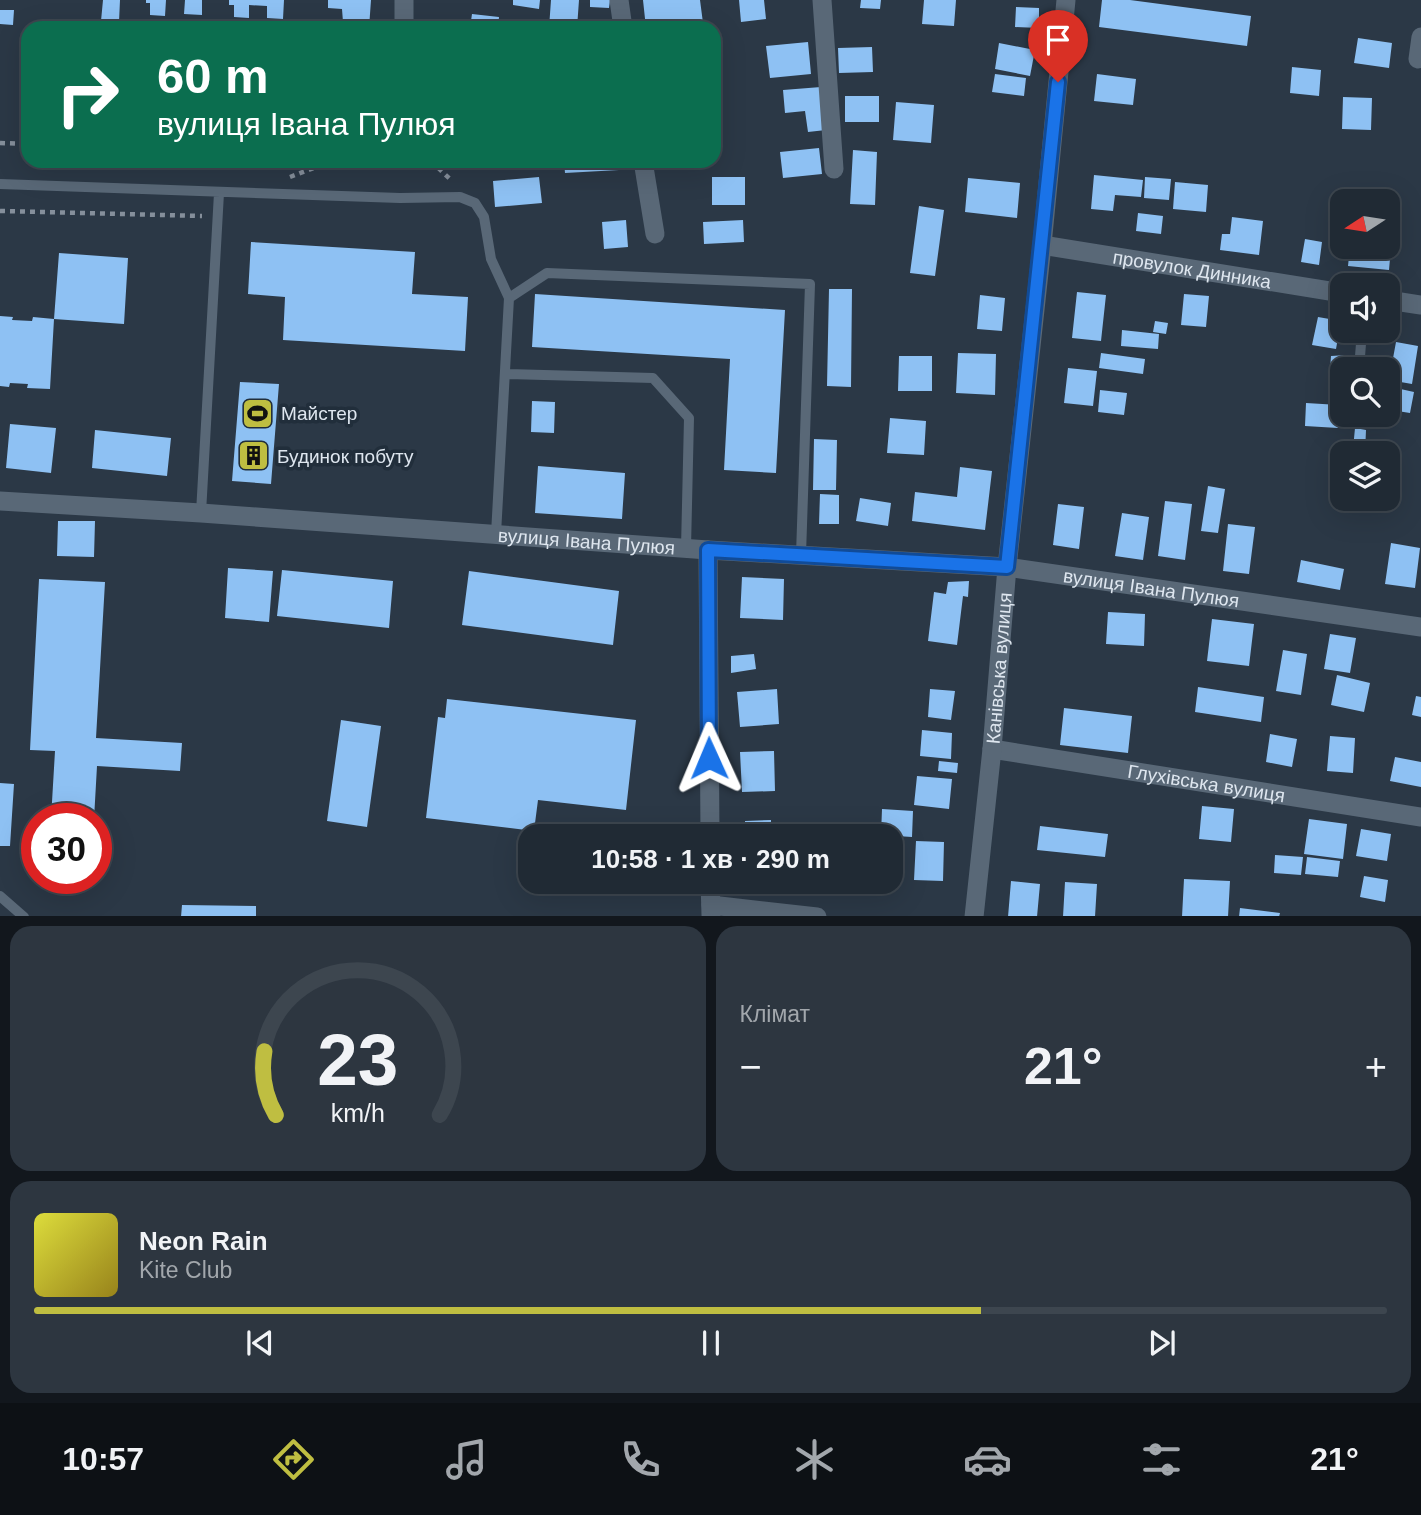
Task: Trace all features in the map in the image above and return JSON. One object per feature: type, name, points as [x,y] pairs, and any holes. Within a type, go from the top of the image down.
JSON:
[{"type":"street","points":[[404,0],[404,21]]},
{"type":"street","points":[[618,0],[622,21]]},
{"type":"street","points":[[822,0],[834,169]]},
{"type":"street","name":"Канівська вулиця","points":[[974,916],[1066,0]]},
{"type":"street","points":[[1418,59],[1421,37]]},
{"type":"street","points":[[644,168],[655,234]]},
{"type":"street","name":"провулок Динника","points":[[1042,245],[1330,291]]},
{"type":"street","points":[[1400,302],[1421,305]]},
{"type":"street","name":"вулиця Івана Пулюя","points":[[0,501],[708,550],[1007,567],[1421,627]]},
{"type":"street","points":[[708,550],[710,824]]},
{"type":"street","name":"Глухівська вулиця","points":[[992,749],[1421,817]]},
{"type":"street","points":[[711,911],[817,916]]},
{"type":"lane","points":[[0,184],[219,193],[460,197],[475,203],[484,217],[491,259],[509,298],[496,534]]},
{"type":"lane","points":[[201,513],[219,193]]},
{"type":"lane","points":[[509,298],[547,274],[810,284],[801,555]]},
{"type":"lane","points":[[505,374],[653,378],[690,418],[686,548]]},
{"type":"lane","points":[[0,896],[24,916]]},
{"type":"path","points":[[0,143],[21,144]]},
{"type":"path","points":[[0,211],[218,216]]},
{"type":"building","points":[[103,0],[120,0],[119,21],[101,21]]},
{"type":"building","points":[[146,0],[166,0],[165,16],[150,15],[150,3],[146,3]]},
{"type":"building","points":[[185,0],[202,0],[202,15],[184,14]]},
{"type":"building","points":[[229,0],[284,0],[283,19],[267,18],[267,6],[249,5],[249,18],[234,17],[234,5],[229,5]]},
{"type":"building","points":[[328,0],[371,0],[370,21],[343,21],[342,9],[328,8]]},
{"type":"building","points":[[513,0],[540,0],[539,9],[513,5]]},
{"type":"building","points":[[551,0],[579,0],[578,21],[550,21]]},
{"type":"building","points":[[590,0],[610,0],[609,8],[590,7]]},
{"type":"building","points":[[643,0],[700,0],[703,21],[645,21]]},
{"type":"building","points":[[739,0],[764,0],[766,19],[741,22]]},
{"type":"building","points":[[861,0],[881,0],[880,9],[860,8]]},
{"type":"building","points":[[924,0],[956,0],[954,26],[922,24]]},
{"type":"building","points":[[1102,0],[1130,0],[1251,16],[1247,46],[1099,27]]},
{"type":"building","points":[[1016,7],[1039,8],[1039,28],[1015,27]]},
{"type":"building","points":[[0,10],[14,10],[13,25],[0,24]]},
{"type":"building","points":[[472,14],[499,17],[499,21],[471,21]]},
{"type":"building","points":[[1358,38],[1392,43],[1389,68],[1354,63]]},
{"type":"building","points":[[808,42],[811,74],[770,78],[766,46]]},
{"type":"building","points":[[999,43],[1035,50],[1030,76],[995,69]]},
{"type":"building","points":[[872,47],[873,72],[839,73],[838,48]]},
{"type":"building","points":[[1292,67],[1321,70],[1319,96],[1290,93]]},
{"type":"building","points":[[995,74],[1026,78],[1024,96],[992,92]]},
{"type":"building","points":[[1097,74],[1136,79],[1133,105],[1094,101]]},
{"type":"building","points":[[821,87],[826,130],[808,132],[805,111],[785,113],[783,90]]},
{"type":"building","points":[[845,96],[879,96],[879,122],[845,122]]},
{"type":"building","points":[[1343,97],[1372,98],[1371,130],[1342,129]]},
{"type":"building","points":[[896,102],[934,105],[931,143],[893,140]]},
{"type":"building","points":[[819,148],[822,174],[783,178],[780,152]]},
{"type":"building","points":[[853,150],[877,152],[875,205],[850,204]]},
{"type":"building","points":[[565,168],[619,168],[619,170],[565,173]]},
{"type":"building","points":[[1094,175],[1143,180],[1141,197],[1115,195],[1113,211],[1091,209]]},
{"type":"building","points":[[539,177],[542,203],[495,207],[493,181]]},
{"type":"building","points":[[712,177],[745,177],[745,205],[712,205]]},
{"type":"building","points":[[1145,177],[1171,179],[1169,200],[1144,198]]},
{"type":"building","points":[[968,178],[1020,183],[1017,218],[965,212]]},
{"type":"building","points":[[1175,182],[1208,185],[1206,212],[1173,209]]},
{"type":"building","points":[[919,206],[944,210],[935,276],[910,273]]},
{"type":"building","points":[[1138,213],[1163,216],[1161,234],[1136,231]]},
{"type":"building","points":[[1232,217],[1263,221],[1259,255],[1220,250],[1222,234],[1230,234]]},
{"type":"building","points":[[626,220],[628,247],[604,249],[602,222]]},
{"type":"building","points":[[743,220],[744,242],[704,244],[703,222]]},
{"type":"building","points":[[1305,239],[1322,242],[1319,265],[1301,262]]},
{"type":"building","points":[[251,242],[415,252],[412,294],[468,297],[465,351],[283,340],[285,297],[248,294]]},
{"type":"building","points":[[59,253],[128,258],[124,324],[54,319]]},
{"type":"building","points":[[1349,259],[1390,259],[1389,270],[1348,266]]},
{"type":"building","points":[[829,289],[852,289],[851,387],[827,386]]},
{"type":"building","points":[[1077,292],[1106,295],[1101,341],[1072,338]]},
{"type":"building","points":[[535,294],[785,310],[776,473],[724,470],[730,359],[532,347]]},
{"type":"building","points":[[1184,294],[1209,296],[1206,327],[1181,325]]},
{"type":"building","points":[[980,295],[1005,298],[1002,331],[977,329]]},
{"type":"building","points":[[0,316],[13,317],[12,320],[32,321],[33,317],[54,319],[50,389],[27,388],[28,384],[10,383],[9,387],[0,386]]},
{"type":"building","points":[[1318,317],[1330,319],[1330,343],[1337,343],[1336,349],[1312,345]]},
{"type":"building","points":[[1155,321],[1168,323],[1166,334],[1153,332]]},
{"type":"building","points":[[1122,330],[1159,334],[1158,349],[1121,346]]},
{"type":"building","points":[[1396,343],[1418,346],[1412,384],[1400,382],[1400,357],[1393,357]]},
{"type":"building","points":[[958,353],[996,354],[995,395],[956,393]]},
{"type":"building","points":[[1101,353],[1145,359],[1143,374],[1099,368]]},
{"type":"building","points":[[899,356],[932,356],[932,391],[898,391]]},
{"type":"building","points":[[1068,368],[1097,371],[1093,406],[1064,403]]},
{"type":"building","name":"Будинок побуту","points":[[240,382],[279,384],[271,484],[232,481]]},
{"type":"building","points":[[1400,389],[1414,392],[1410,413],[1400,411]]},
{"type":"building","points":[[1100,390],[1127,393],[1124,415],[1098,412]]},
{"type":"building","points":[[532,401],[555,402],[554,433],[531,432]]},
{"type":"building","points":[[1306,403],[1330,404],[1330,427],[1338,428],[1305,426]]},
{"type":"building","points":[[890,418],[926,421],[924,455],[887,453]]},
{"type":"building","points":[[10,424],[56,428],[51,473],[6,468]]},
{"type":"building","points":[[1355,428],[1366,430],[1366,441],[1354,441]]},
{"type":"building","points":[[95,430],[171,438],[167,476],[92,468]]},
{"type":"building","points":[[814,439],[837,440],[836,490],[813,490]]},
{"type":"building","points":[[538,466],[625,473],[622,519],[535,513]]},
{"type":"building","points":[[960,467],[992,471],[985,530],[912,521],[915,492],[957,497]]},
{"type":"building","points":[[1208,486],[1225,489],[1218,533],[1201,531]]},
{"type":"building","points":[[820,494],[839,495],[839,524],[819,524]]},
{"type":"building","points":[[860,498],[891,503],[888,526],[856,521]]},
{"type":"building","points":[[1165,501],[1192,504],[1185,560],[1158,556]]},
{"type":"building","points":[[1058,504],[1084,507],[1079,549],[1053,545]]},
{"type":"building","points":[[1122,513],[1149,517],[1143,560],[1115,556]]},
{"type":"building","points":[[58,521],[95,521],[94,557],[57,556]]},
{"type":"building","points":[[1228,524],[1255,527],[1249,574],[1223,571]]},
{"type":"building","points":[[1391,543],[1420,548],[1415,588],[1385,584]]},
{"type":"building","points":[[1301,560],[1344,569],[1340,590],[1297,582]]},
{"type":"building","points":[[228,568],[273,571],[269,622],[225,618]]},
{"type":"building","points":[[282,570],[393,581],[389,628],[277,616]]},
{"type":"building","points":[[469,571],[619,591],[613,645],[462,625]]},
{"type":"building","points":[[742,577],[784,579],[783,620],[740,618]]},
{"type":"building","points":[[39,579],[105,582],[96,738],[182,743],[180,771],[97,766],[95,803],[52,803],[55,751],[30,750]]},
{"type":"building","points":[[969,581],[968,597],[963,596],[957,645],[928,641],[934,592],[946,594],[948,582]]},
{"type":"building","points":[[1108,612],[1145,614],[1144,646],[1106,644]]},
{"type":"building","points":[[1212,619],[1254,624],[1249,666],[1207,661]]},
{"type":"building","points":[[1330,634],[1356,638],[1350,673],[1324,669]]},
{"type":"building","points":[[1283,650],[1307,654],[1301,695],[1276,691]]},
{"type":"building","points":[[754,654],[756,669],[731,673],[731,656]]},
{"type":"building","points":[[1337,675],[1370,683],[1364,712],[1331,705]]},
{"type":"building","points":[[1198,687],[1264,697],[1261,722],[1195,712]]},
{"type":"building","points":[[777,689],[779,724],[740,727],[737,692]]},
{"type":"building","points":[[930,689],[955,691],[951,720],[928,717]]},
{"type":"building","points":[[1416,696],[1421,697],[1421,717],[1412,715]]},
{"type":"building","points":[[447,699],[636,720],[626,810],[538,800],[535,824],[518,824],[518,829],[426,818],[438,717],[445,718]]},
{"type":"building","points":[[1064,708],[1132,716],[1128,753],[1060,745]]},
{"type":"building","points":[[341,720],[381,726],[367,827],[327,821]]},
{"type":"building","points":[[922,730],[952,733],[951,759],[920,756]]},
{"type":"building","points":[[1270,734],[1297,739],[1292,767],[1266,762]]},
{"type":"building","points":[[1330,736],[1355,738],[1353,773],[1327,771]]},
{"type":"building","points":[[774,751],[775,791],[742,792],[740,752]]},
{"type":"building","points":[[1395,757],[1421,762],[1421,787],[1390,781]]},
{"type":"building","points":[[939,761],[958,763],[957,773],[938,771]]},
{"type":"building","points":[[917,776],[952,779],[949,809],[914,805]]},
{"type":"building","points":[[0,783],[14,784],[10,846],[0,846]]},
{"type":"building","points":[[1202,806],[1234,809],[1231,842],[1199,839]]},
{"type":"building","points":[[882,809],[913,811],[912,837],[903,836],[903,824],[881,824]]},
{"type":"building","points":[[1309,819],[1347,824],[1343,859],[1304,854]]},
{"type":"building","points":[[771,820],[771,824],[745,824],[745,821]]},
{"type":"building","points":[[1040,826],[1108,834],[1105,857],[1037,850]]},
{"type":"building","points":[[1361,829],[1391,834],[1387,861],[1356,856]]},
{"type":"building","points":[[916,841],[944,842],[943,881],[914,880]]},
{"type":"building","points":[[1275,855],[1303,857],[1301,875],[1274,873]]},
{"type":"building","points":[[1307,857],[1340,861],[1338,877],[1305,874]]},
{"type":"building","points":[[1364,876],[1388,880],[1385,902],[1360,897]]},
{"type":"building","points":[[1184,879],[1230,881],[1228,916],[1182,916]]},
{"type":"building","points":[[1011,881],[1040,884],[1037,916],[1008,916]]},
{"type":"building","points":[[1065,882],[1097,884],[1095,916],[1063,916]]},
{"type":"building","points":[[182,905],[256,906],[256,916],[181,916]]},
{"type":"building","points":[[1240,908],[1280,913],[1279,916],[1239,916]]},
{"type":"place","name":"Майстер","points":[[258,413]]},
{"type":"place","name":"Будинок побуту","points":[[254,456]]},
{"type":"route","points":[[709,758],[708,550],[1007,567],[1058,82]]}]
